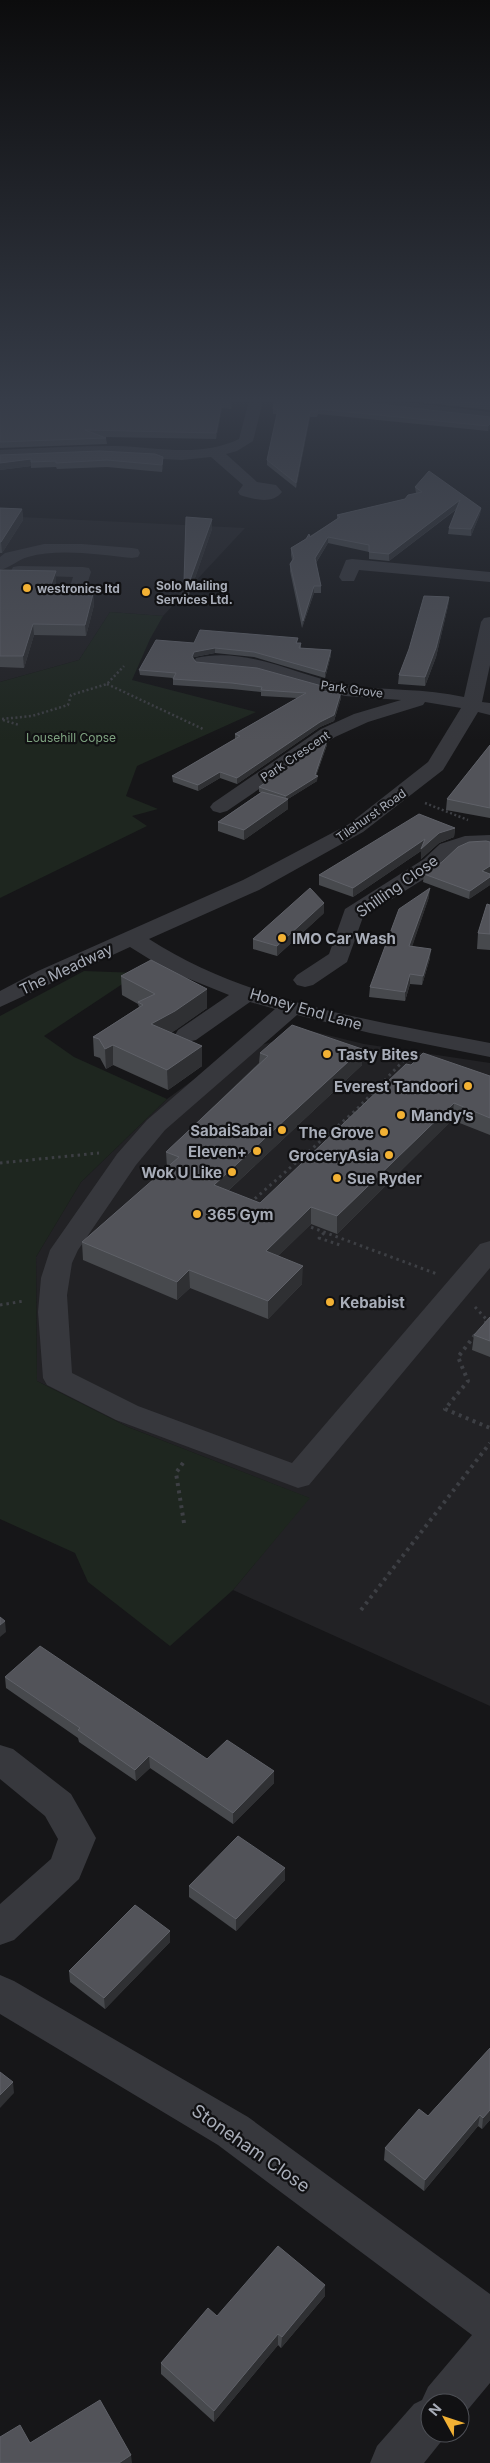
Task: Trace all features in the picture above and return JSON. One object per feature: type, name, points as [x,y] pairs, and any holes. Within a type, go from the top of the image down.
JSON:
[{"type":"street","points":[[0,565],[8,558],[39,550],[132,553]]},
{"type":"street","points":[[353,565],[490,577]]},
{"type":"street","points":[[0,570],[84,572],[77,593]]},
{"type":"street","name":"Tilehurst Road","points":[[133,939],[251,885],[356,828],[404,793],[436,766],[481,707],[490,622]]},
{"type":"street","name":"Park Grove","points":[[203,662],[221,660],[251,663],[309,682],[346,690],[432,697],[481,707]]},
{"type":"street","name":"Park Crescent","points":[[220,807],[328,734],[361,718],[432,697]]},
{"type":"street","name":"Shilling Close","points":[[305,980],[338,956],[352,914],[432,864],[448,849],[465,842],[490,841]]},
{"type":"street","name":"Honey End Lane","points":[[133,939],[173,964],[247,993],[292,1007],[373,1028],[490,1050]]},
{"type":"street","name":"The Meadway","points":[[0,1000],[46,976],[133,939]]},
{"type":"street","points":[[187,1035],[247,993]]},
{"type":"street","points":[[292,1007],[156,1125],[125,1161],[92,1207],[58,1261],[52,1329],[58,1378],[127,1413],[298,1477],[459,1290],[468,1275],[490,1250]]},
{"type":"street","points":[[0,1759],[58,1805],[77,1838],[66,1868],[0,1928]]},
{"type":"street","name":"Stoneham Close","points":[[0,1993],[233,2131],[490,2321]]},
{"type":"street","points":[[452,2393],[490,2348]]},
{"type":"street","points":[[394,2463],[420,2432]]},
{"type":"path","points":[[1,720],[32,716],[68,705],[71,695],[107,684],[124,666]]},
{"type":"path","points":[[107,684],[203,729]]},
{"type":"path","points":[[1,720],[19,725]]},
{"type":"path","points":[[404,793],[474,822]]},
{"type":"path","points":[[250,1204],[356,1110],[412,1051]]},
{"type":"path","points":[[0,1163],[106,1153],[172,1176]]},
{"type":"path","points":[[157,1177],[164,1179]]},
{"type":"path","points":[[241,1200],[258,1207]]},
{"type":"path","points":[[299,1223],[445,1277],[487,1320],[458,1357],[468,1381],[445,1409],[490,1428]]},
{"type":"path","points":[[324,1232],[319,1238],[340,1245]]},
{"type":"path","points":[[184,1523],[176,1473],[198,1440]]},
{"type":"path","points":[[361,1610],[490,1443]]},
{"type":"shaded area","points":[[0,516],[245,528],[163,616],[110,612],[79,660],[0,682]]},
{"type":"shaded area","points":[[311,1031],[364,1044],[490,1063],[490,1706],[233,1590],[309,1498],[128,1427],[37,1381],[36,1257],[81,1182],[167,1099],[229,1054]]},
{"type":"green space","name":"Lousehill Copse","points":[[110,612],[163,616],[150,639],[132,680],[256,712],[137,766],[126,796],[158,809],[132,816],[147,826],[0,898],[0,682],[79,660]]},
{"type":"green space","points":[[84,971],[139,973],[44,1036],[74,1057],[167,1099],[81,1182],[36,1257],[37,1381],[128,1427],[310,1498],[233,1590],[170,1646],[88,1582],[75,1553],[0,1519],[0,1016]]},
{"type":"building","points":[[0,512],[20,512],[1,542]]},
{"type":"building","points":[[350,512],[444,512],[389,554],[369,552],[369,545],[328,537],[315,558],[321,586],[314,586],[303,621],[290,564],[294,558],[291,548],[306,539],[309,534],[310,537],[340,517],[337,515]]},
{"type":"building","points":[[455,512],[479,512],[471,529],[449,528]]},
{"type":"building","points":[[186,517],[212,519],[189,583],[184,582]]},
{"type":"building","points":[[0,570],[56,571],[48,593],[93,594],[85,625],[33,624],[23,656],[0,656]]},
{"type":"building","points":[[424,596],[449,597],[436,648],[425,677],[399,675],[409,649]]},
{"type":"building","points":[[200,630],[298,638],[296,643],[301,643],[299,648],[331,650],[325,672],[254,652],[215,648],[194,652],[192,657],[196,662],[257,668],[322,686],[321,691],[341,692],[334,715],[320,722],[237,778],[220,772],[198,785],[172,776],[240,736],[235,734],[306,693],[261,690],[262,687],[232,683],[173,679],[176,673],[139,670],[156,640],[194,643]]},
{"type":"building","points":[[327,740],[315,775],[318,776],[286,796],[259,787]]},
{"type":"building","points":[[490,745],[490,808],[447,799]]},
{"type":"building","points":[[262,792],[288,799],[244,830],[218,822]]},
{"type":"building","points":[[419,814],[455,828],[439,833],[421,849],[425,839],[353,888],[319,875]]},
{"type":"building","points":[[469,842],[490,842],[490,866],[482,871],[490,874],[490,877],[470,891],[424,874],[442,862],[458,847]]},
{"type":"building","points":[[310,888],[324,903],[277,946],[253,939]]},
{"type":"building","points":[[430,888],[409,946],[431,949],[423,976],[410,974],[405,992],[370,987],[399,909]]},
{"type":"building","points":[[487,904],[490,905],[490,934],[478,933]]},
{"type":"building","points":[[151,960],[207,989],[175,1011],[151,1024],[202,1046],[167,1070],[113,1045],[105,1049],[99,1039],[93,1037],[143,1005],[138,1002],[155,994],[121,976]]},
{"type":"building","points":[[292,1025],[362,1049],[214,1185],[260,1203],[406,1064],[411,1065],[423,1053],[490,1076],[490,1118],[454,1103],[337,1216],[311,1207],[266,1251],[303,1266],[268,1301],[189,1270],[177,1282],[82,1242],[179,1157],[166,1152],[268,1056],[260,1053]]},
{"type":"building","points":[[490,1317],[490,1341],[474,1335]]},
{"type":"building","points":[[0,1617],[5,1621],[0,1625]]},
{"type":"building","points":[[40,1646],[207,1759],[227,1740],[274,1771],[233,1813],[149,1756],[135,1770],[78,1730],[80,1728],[5,1677]]},
{"type":"building","points":[[238,1836],[285,1868],[236,1919],[189,1886]]},
{"type":"building","points":[[135,1905],[170,1931],[104,1998],[69,1971]]},
{"type":"building","points":[[490,2048],[490,2110],[483,2118],[480,2115],[425,2180],[385,2148],[419,2109],[428,2116]]},
{"type":"building","points":[[0,2072],[13,2082],[0,2095]]},
{"type":"building","points":[[278,2246],[325,2285],[282,2337],[278,2334],[214,2411],[161,2363],[208,2308],[217,2316]]},
{"type":"building","points":[[100,2400],[131,2455],[119,2463],[0,2463],[0,2437],[20,2425],[30,2443]]},
{"type":"place","name":"westronics ltd","points":[[27,588]]},
{"type":"place","name":"Solo Mailing Services Ltd.","points":[[146,592]]},
{"type":"place","name":"IMO Car Wash","points":[[282,938]]},
{"type":"place","name":"Tasty Bites","points":[[327,1054]]},
{"type":"place","name":"Everest Tandoori","points":[[468,1086]]},
{"type":"place","name":"Mandy’s","points":[[401,1115]]},
{"type":"place","name":"SabaiSabai","points":[[282,1130]]},
{"type":"place","name":"The Grove","points":[[384,1132]]},
{"type":"place","name":"Eleven+","points":[[257,1151]]},
{"type":"place","name":"GroceryAsia","points":[[389,1155]]},
{"type":"place","name":"Wok U Like","points":[[232,1172]]},
{"type":"place","name":"Sue Ryder","points":[[337,1178]]},
{"type":"place","name":"365 Gym","points":[[197,1214]]},
{"type":"place","name":"Kebabist","points":[[330,1302]]}]
